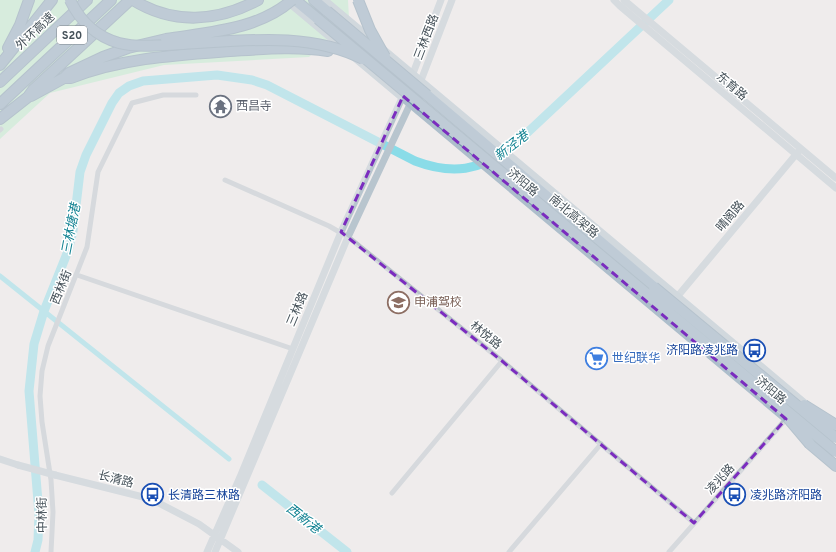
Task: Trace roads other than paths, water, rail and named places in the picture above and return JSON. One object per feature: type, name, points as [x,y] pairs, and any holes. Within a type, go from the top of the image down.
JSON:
[{"type":"highway","points":[[0,64],[20,25],[29,0]]},
{"type":"highway","points":[[20,25],[28,17],[34,0]]},
{"type":"highway","points":[[0,64],[52,0]]},
{"type":"highway","points":[[70,0],[79,16],[94,30],[106,38],[127,44],[149,46],[281,41],[327,46],[350,54],[375,66]]},
{"type":"highway","name":"外环高速","points":[[0,82],[87,0]]},
{"type":"highway","name":"S20","points":[[0,104],[111,0]]},
{"type":"highway","points":[[0,126],[33,90],[130,0]]},
{"type":"highway","points":[[133,0],[163,14],[188,19],[227,14],[258,0]]},
{"type":"highway","points":[[28,97],[64,78],[69,73],[115,52],[166,39],[249,23],[275,12],[292,0]]},
{"type":"highway","name":"南北高架路","points":[[295,0],[836,452]]},
{"type":"highway","name":"南北高架路","points":[[314,0],[836,438]]},
{"type":"highway","points":[[358,3],[370,30],[389,64]]},
{"type":"highway","points":[[64,78],[71,78],[110,66],[148,59],[281,48],[316,49],[350,54]]},
{"type":"highway","points":[[786,396],[820,414],[836,425]]},
{"type":"highway","points":[[779,405],[801,434],[836,466]]},
{"type":"main road","name":"济阳路","points":[[286,0],[403,96],[409,104],[469,152],[836,460]]},
{"type":"main road","name":"济阳路","points":[[324,0],[412,76],[836,429]]},
{"type":"main road","name":"三林西路","points":[[412,76],[441,0]]},
{"type":"main road","name":"三林西路","points":[[420,82],[452,0]]},
{"type":"main road","name":"东育路","points":[[614,0],[631,11],[659,34],[799,152],[836,188]]},
{"type":"main road","name":"东育路","points":[[624,0],[631,11]]},
{"type":"main road","name":"三林路","points":[[215,552],[222,539],[242,480],[246,462],[292,350],[341,232],[386,130],[412,76]]},
{"type":"main road","name":"三林路","points":[[207,552],[214,534],[242,480],[251,468],[348,237],[420,82]]},
{"type":"main road","name":"东育路","points":[[799,152],[836,178]]},
{"type":"main road","name":"晴阁路","points":[[677,297],[799,152]]},
{"type":"main road","name":"长清路","points":[[0,459],[53,476],[151,499],[182,514],[222,539],[238,552]]},
{"type":"street","name":"西林街","points":[[53,476],[45,448],[40,385],[44,358],[87,247],[98,172],[130,106],[134,101],[163,95],[196,95]]},
{"type":"street","name":"林悦路","points":[[225,180],[341,232],[348,237],[502,361],[694,523]]},
{"type":"street","points":[[77,275],[292,350]]},
{"type":"street","points":[[392,493],[502,361]]},
{"type":"street","name":"凌兆路","points":[[669,552],[802,401]]},
{"type":"street","points":[[509,552],[600,444]]},
{"type":"street","name":"中林街","points":[[51,552],[53,476]]},
{"type":"waterway","name":"三林塘港","points":[[35,552],[38,540],[39,514],[29,391],[34,344],[44,311],[68,251],[73,231],[80,172],[86,155],[112,103],[119,93],[129,86],[143,81],[217,75],[252,80],[267,85],[415,161],[441,168],[454,169],[477,166],[489,161],[512,147],[669,0]]},
{"type":"waterway","points":[[0,276],[229,459]]},
{"type":"waterway","name":"西新港","points":[[262,485],[347,552]]},
{"type":"place","name":"西昌寺","points":[[221,106]]},
{"type":"place","name":"申浦驾校","points":[[399,302]]},
{"type":"place","name":"济阳路凌兆路","points":[[754,350]]},
{"type":"place","name":"世纪联华","points":[[596,358]]},
{"type":"place","name":"长清路三林路","points":[[152,495]]},
{"type":"place","name":"凌兆路济阳路","points":[[734,495]]},
{"type":"water label","name":"新泾港","points":[[511,145]]}]
